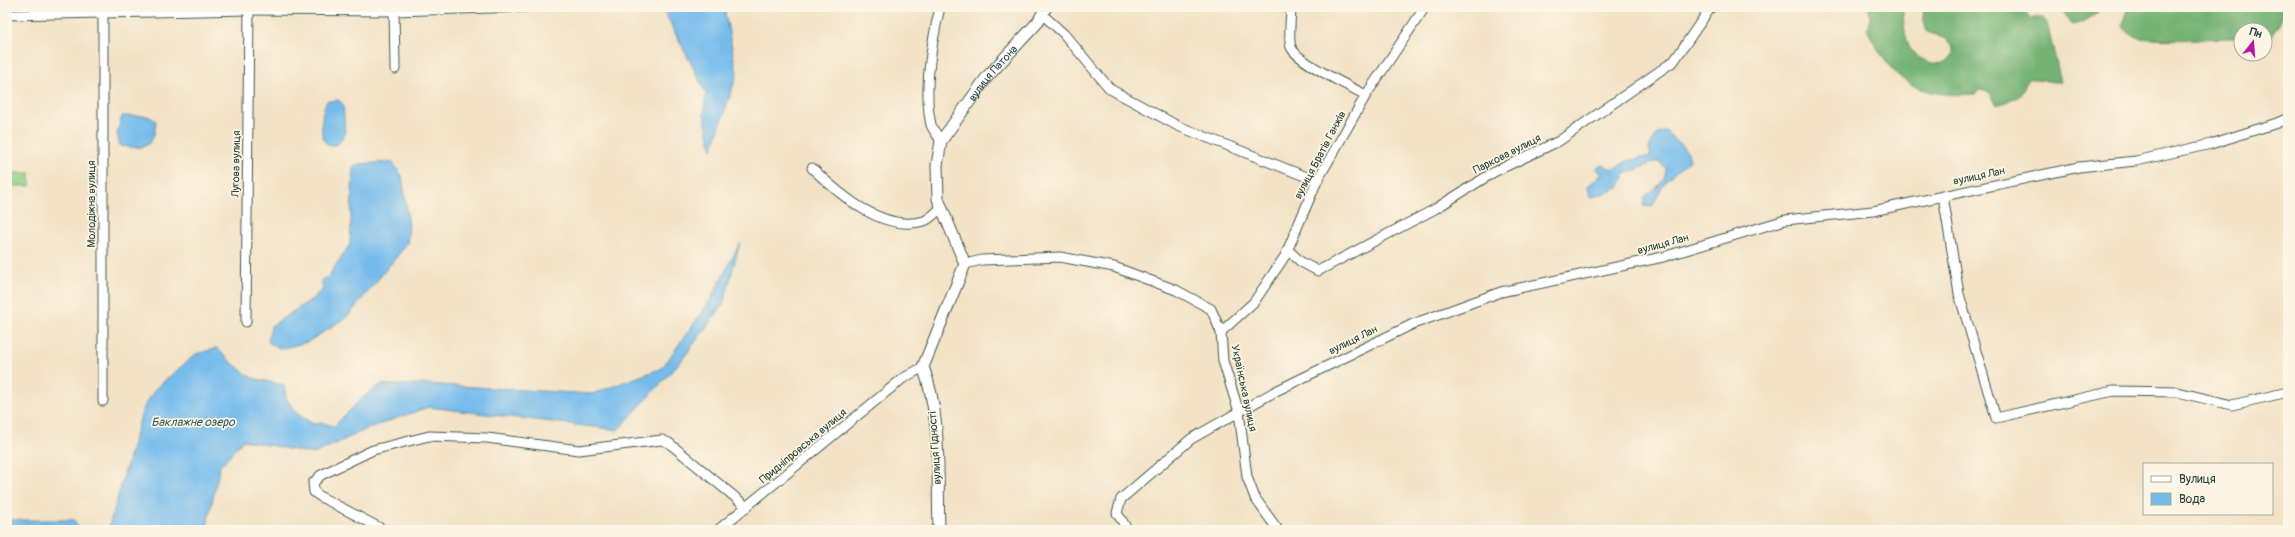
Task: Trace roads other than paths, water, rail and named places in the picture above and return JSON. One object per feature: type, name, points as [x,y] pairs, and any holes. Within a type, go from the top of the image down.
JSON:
[{"type":"street","points":[[7,15],[103,9],[394,9],[527,7]]},
{"type":"street","points":[[923,367],[965,264],[941,208],[936,182],[941,141],[931,126],[928,100],[932,49],[940,7]]},
{"type":"street","points":[[1291,7],[1291,47],[1297,55],[1337,81],[1366,95]]},
{"type":"street","name":"вулиця Братів Ганжів","points":[[1221,332],[1254,302],[1288,250],[1317,181],[1366,95],[1426,7]]},
{"type":"street","name":"Паркова вулиця","points":[[1288,250],[1302,262],[1318,271],[1435,209],[1494,172],[1559,141],[1674,61],[1711,7]]},
{"type":"street","name":"Лугова вулиця","points":[[246,322],[249,8]]},
{"type":"street","name":"Молодіжна вулиця","points":[[103,9],[103,401]]},
{"type":"street","points":[[394,9],[395,69]]},
{"type":"street","points":[[1045,11],[1110,89],[1178,126],[1317,181]]},
{"type":"street","name":"вулиця Патона","points":[[941,141],[987,77],[1045,11]]},
{"type":"street","name":"вулиця Лан","points":[[1128,530],[1117,513],[1121,499],[1191,440],[1276,391],[1413,324],[1501,292],[1663,257],[1785,220],[1873,211],[2079,166],[2136,161],[2211,144],[2277,123],[2288,118]]},
{"type":"street","points":[[812,168],[851,202],[878,216],[903,223],[925,221],[941,208]]},
{"type":"street","points":[[1943,196],[1959,294],[1996,418],[2113,391],[2178,392],[2232,405],[2288,392]]},
{"type":"street","name":"Українська вулиця","points":[[965,264],[982,260],[1060,257],[1114,267],[1176,290],[1211,309],[1221,332],[1223,361],[1239,412],[1247,477],[1255,498],[1278,530]]},
{"type":"street","name":"Придніпровська вулиця","points":[[718,530],[902,380],[923,367]]},
{"type":"street","name":"вулиця Гідності","points":[[923,367],[929,384],[936,436],[939,530]]},
{"type":"street","points":[[384,530],[321,497],[314,492],[313,483],[322,475],[373,450],[429,436],[487,438],[579,450],[662,440],[669,442],[747,507]]},
{"type":"water","points":[[662,7],[724,7],[737,74],[712,150],[704,114],[706,93]]},
{"type":"water","points":[[339,100],[343,104],[345,134],[337,145],[331,145],[325,142],[323,138],[323,115],[327,101]]},
{"type":"water","points":[[122,116],[148,116],[156,121],[153,137],[147,145],[142,147],[120,146],[117,133]]},
{"type":"water","points":[[1666,131],[1688,152],[1690,160],[1666,180],[1652,207],[1643,206],[1645,196],[1656,188],[1666,173],[1666,168],[1658,161],[1625,174],[1619,188],[1590,198],[1588,186],[1602,174],[1596,169],[1602,165],[1613,169],[1627,161],[1651,156],[1649,148],[1657,134]]},
{"type":"water","points":[[392,162],[402,176],[409,226],[407,244],[348,316],[308,342],[281,349],[268,342],[271,326],[312,299],[323,289],[321,280],[327,278],[350,244],[353,168],[358,164]]},
{"type":"water","name":"Баклажне озеро","points":[[740,243],[723,305],[681,361],[618,430],[428,407],[367,429],[314,454],[243,440],[220,466],[206,530],[108,530],[143,409],[155,389],[196,354],[217,348],[232,363],[252,378],[284,385],[286,398],[295,412],[313,424],[323,423],[334,426],[362,398],[380,385],[425,384],[592,394],[662,368],[710,301]]},
{"type":"water","points":[[11,520],[74,520],[80,530],[7,530],[7,524]]}]
